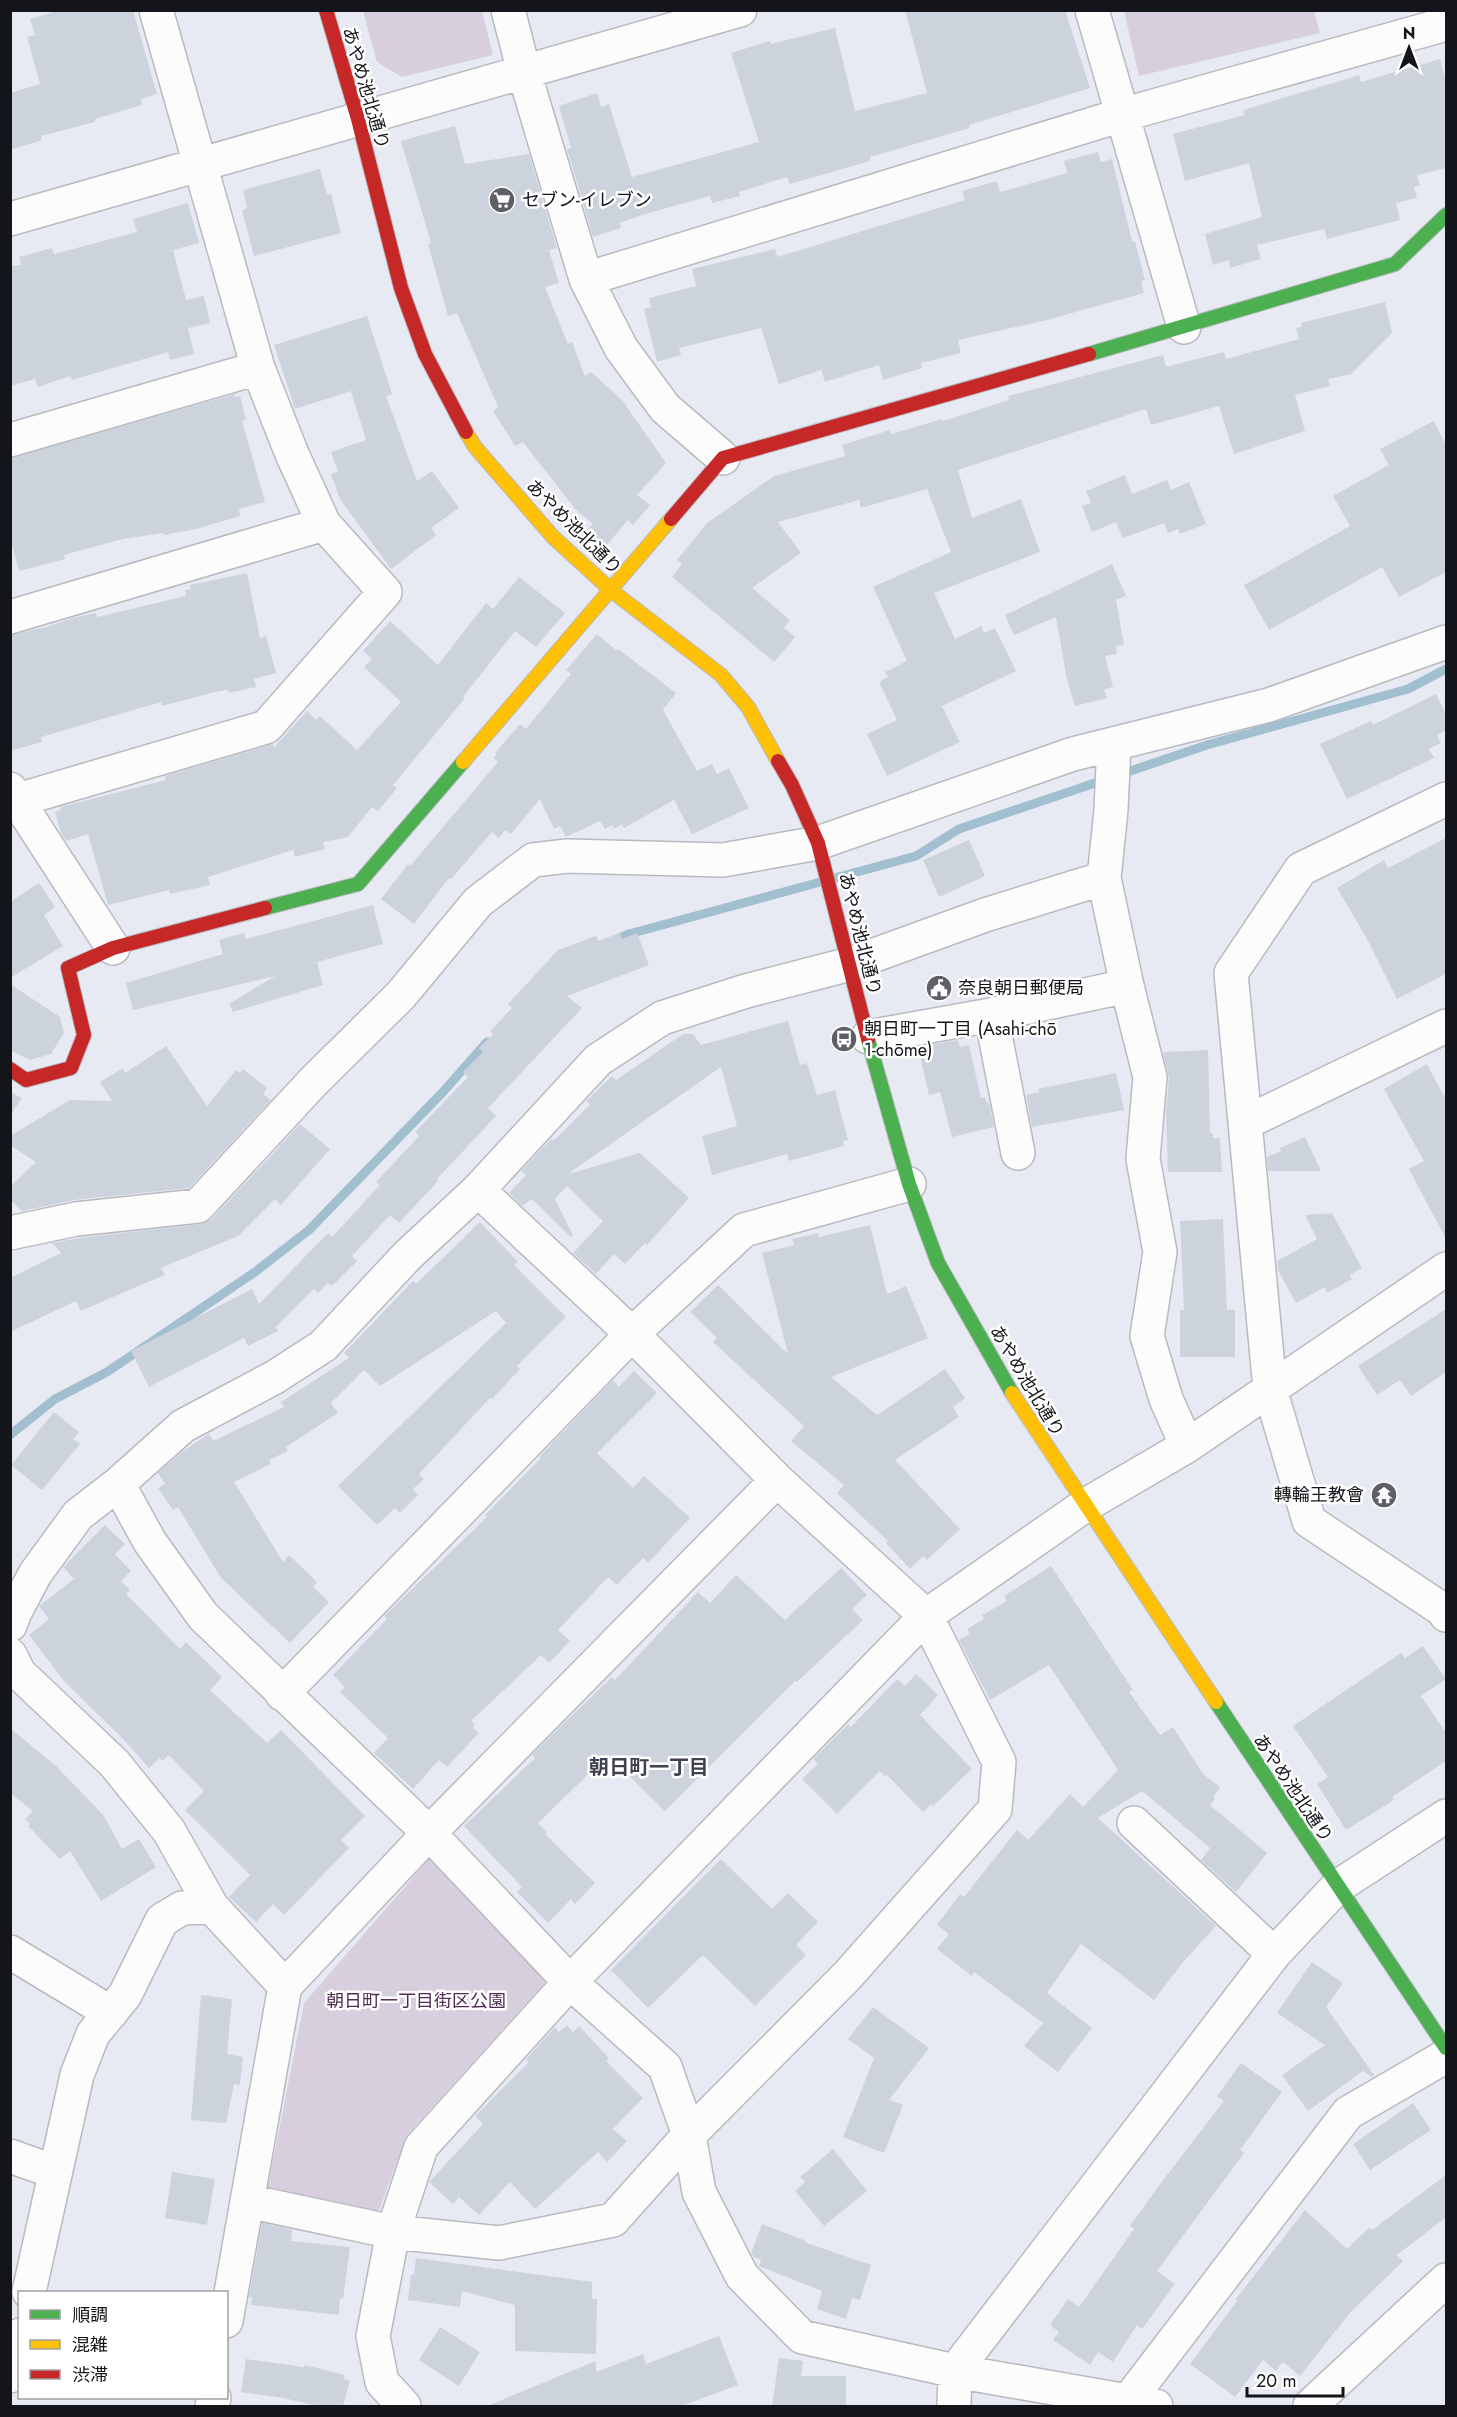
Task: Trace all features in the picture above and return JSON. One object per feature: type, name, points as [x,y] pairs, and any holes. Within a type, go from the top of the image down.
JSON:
[{"type":"street","points":[[113,948],[14,794],[266,727],[385,592],[324,524],[292,454],[258,368],[156,10]]},
{"type":"street","name":"あやめ池北通り","points":[[326,10],[358,119],[401,288],[425,354],[451,406],[475,447],[553,537],[612,591],[721,675],[748,707],[792,785],[818,843],[867,1037],[909,1184],[938,1263],[1017,1403],[1446,2048]]},
{"type":"street","points":[[508,10],[524,72],[586,279],[621,348],[665,408],[723,458]]},
{"type":"street","points":[[10,219],[740,10]]},
{"type":"street","points":[[1092,10],[1184,327]]},
{"type":"street","points":[[586,279],[1122,115],[1446,24]]},
{"type":"street","points":[[10,1069],[26,1080],[71,1068],[84,1035],[68,968],[113,948],[358,884],[612,591],[723,458],[1184,327],[1395,264],[1446,216]]},
{"type":"street","points":[[10,440],[258,368]]},
{"type":"street","points":[[10,617],[324,524]]},
{"type":"street","points":[[10,1233],[76,1219],[198,1206],[313,1082],[401,995],[478,902],[533,860],[567,856],[723,860],[818,843],[1073,754],[1269,705],[1446,642]]},
{"type":"street","points":[[1114,744],[1111,810],[1104,878],[1127,986],[1150,1077],[1143,1159],[1160,1252],[1147,1336],[1166,1399],[1187,1446]]},
{"type":"street","points":[[1446,799],[1301,869],[1231,973],[1247,1122],[1270,1389],[1309,1521],[1443,1610],[1446,1616]]},
{"type":"street","points":[[10,1625],[35,1574],[78,1515],[118,1484],[183,1426],[275,1377],[323,1346],[407,1256],[478,1190],[598,1060],[662,1018],[746,991],[850,964],[985,915],[1104,878]]},
{"type":"street","points":[[867,1037],[992,1015],[1127,986]]},
{"type":"street","points":[[992,1015],[1018,1153]]},
{"type":"street","points":[[1247,1122],[1446,1026]]},
{"type":"street","points":[[282,1694],[632,1334],[744,1230],[909,1184]]},
{"type":"street","points":[[247,2201],[393,2232],[499,2243],[613,2220],[689,2135],[848,1975],[995,1809],[999,1762],[926,1617],[777,1480],[632,1334],[478,1190]]},
{"type":"street","points":[[404,2406],[382,2382],[373,2336],[393,2232],[421,2147],[570,1982],[926,1617],[1084,1506],[1187,1446],[1446,1269]]},
{"type":"street","points":[[228,2310],[285,1986],[429,1833],[777,1480]]},
{"type":"street","points":[[118,1484],[150,1542],[203,1617],[429,1833],[570,1982],[665,2067],[689,2135],[699,2192],[742,2276],[802,2337],[955,2371],[1142,2404],[1348,2113],[1446,2056]]},
{"type":"street","points":[[10,1655],[19,1673],[114,1763],[170,1831],[212,1907],[285,1986]]},
{"type":"street","points":[[954,2406],[955,2371],[1274,1954],[1337,1887],[1446,1816]]},
{"type":"street","points":[[1134,1823],[1274,1954]]},
{"type":"street","points":[[29,2291],[77,2075],[93,2034],[125,1995],[162,1920],[182,1908],[212,1907]]},
{"type":"street","points":[[10,1952],[111,2013]]},
{"type":"street","points":[[10,2156],[55,2172]]},
{"type":"street","points":[[1310,2406],[1446,2280]]},
{"type":"street","points":[[10,2376],[18,2343]]},
{"type":"green space","points":[[363,11],[482,11],[493,55],[402,77],[377,62]]},
{"type":"green space","points":[[1124,11],[1314,11],[1320,33],[1139,76]]},
{"type":"green space","name":"朝日町一丁目街区公園","points":[[429,1859],[549,1978],[407,2135],[378,2213],[267,2191],[304,2003]]},
{"type":"building","points":[[60,10],[133,10],[157,94],[141,99],[142,105],[95,119],[95,122],[41,136],[42,140],[10,150],[10,93],[40,84],[27,37],[35,35],[30,19]]},
{"type":"building","points":[[905,10],[1065,10],[1090,88],[969,125],[970,128],[870,157],[870,161],[790,184],[787,177],[739,192],[740,196],[712,203],[710,196],[642,215],[620,223],[621,228],[593,237],[567,149],[571,148],[559,106],[597,93],[601,107],[609,104],[632,177],[759,142],[731,53],[770,41],[771,44],[835,28],[855,111],[927,93]]},
{"type":"building","points":[[1440,59],[1446,81],[1446,168],[1417,175],[1420,185],[1414,187],[1417,198],[1396,203],[1400,220],[1327,239],[1324,229],[1257,245],[1261,259],[1230,268],[1229,260],[1213,265],[1205,234],[1262,217],[1249,163],[1185,181],[1173,134],[1245,115],[1243,110],[1359,75],[1361,82]]},
{"type":"building","points":[[455,126],[465,164],[529,154],[557,248],[549,250],[559,283],[545,287],[568,344],[572,342],[585,376],[591,372],[622,400],[666,463],[637,495],[650,505],[633,525],[628,520],[606,546],[587,529],[593,524],[576,510],[523,442],[515,446],[493,411],[498,407],[457,313],[448,316],[428,244],[431,243],[401,141]]},
{"type":"building","points":[[1098,152],[1101,162],[1112,159],[1132,241],[1135,241],[1145,280],[1141,281],[1144,293],[1047,320],[958,340],[961,353],[921,363],[922,368],[883,380],[879,365],[825,382],[821,370],[779,384],[761,328],[679,348],[681,355],[657,362],[644,309],[651,307],[649,298],[696,286],[692,269],[775,249],[777,257],[965,200],[962,191],[997,181],[1000,192],[1067,173],[1064,161]]},
{"type":"building","points":[[320,169],[327,195],[331,194],[341,233],[254,256],[242,210],[247,208],[243,190]]},
{"type":"building","points":[[188,203],[199,243],[173,250],[186,300],[204,296],[210,323],[188,328],[194,354],[170,360],[168,352],[72,380],[70,376],[38,387],[35,379],[10,386],[10,266],[21,265],[19,257],[52,248],[54,254],[137,232],[133,219]]},
{"type":"building","points":[[1385,302],[1392,333],[1351,374],[1328,379],[1330,386],[1295,395],[1305,431],[1234,454],[1219,406],[1151,425],[1146,409],[958,470],[972,518],[1021,499],[1040,552],[934,593],[955,639],[981,626],[984,633],[995,628],[1016,671],[942,706],[960,742],[887,776],[867,734],[897,720],[879,682],[888,677],[885,672],[907,661],[873,587],[951,552],[927,489],[861,508],[859,500],[778,522],[801,553],[752,588],[790,620],[784,628],[795,637],[774,662],[672,577],[682,564],[677,560],[707,523],[774,476],[845,456],[842,445],[890,430],[891,434],[942,419],[943,421],[1009,400],[1008,396],[1163,355],[1166,367],[1224,352],[1226,359],[1299,339],[1296,328],[1302,327],[1301,323]]},
{"type":"building","points":[[367,316],[392,394],[386,396],[417,481],[432,471],[459,508],[431,528],[436,535],[391,569],[340,499],[331,474],[338,472],[331,452],[366,440],[351,391],[295,409],[274,345]]},
{"type":"building","points":[[235,394],[235,397],[240,396],[246,420],[242,421],[265,502],[239,509],[240,516],[196,529],[123,539],[64,555],[65,559],[19,571],[10,538],[10,458]]},
{"type":"building","points":[[1434,421],[1446,445],[1446,572],[1399,597],[1382,567],[1269,630],[1244,585],[1350,526],[1333,496],[1389,465],[1380,449]]},
{"type":"building","points":[[1125,475],[1132,494],[1167,480],[1171,490],[1189,482],[1206,524],[1180,534],[1178,529],[1168,533],[1164,523],[1123,538],[1116,522],[1092,532],[1082,506],[1091,503],[1086,491]]},
{"type":"building","points":[[1112,564],[1126,596],[1116,600],[1124,645],[1116,646],[1117,654],[1105,656],[1113,687],[1104,690],[1107,698],[1075,706],[1067,680],[1056,617],[1014,635],[1005,615]]},
{"type":"building","points":[[247,573],[260,638],[266,636],[276,673],[254,679],[256,687],[229,693],[228,690],[219,691],[162,706],[161,702],[41,737],[42,742],[10,751],[10,635],[76,617],[96,613],[97,617],[186,596],[185,590],[191,589],[190,585]]},
{"type":"building","points":[[519,577],[565,613],[536,647],[515,631],[463,697],[465,698],[393,785],[397,788],[378,811],[372,807],[348,837],[323,842],[325,849],[295,857],[293,850],[208,877],[210,885],[170,894],[169,890],[108,905],[88,834],[66,841],[61,833],[55,812],[61,810],[60,807],[166,780],[165,776],[273,744],[274,747],[307,711],[316,720],[320,716],[357,750],[401,702],[364,667],[372,659],[363,651],[390,621],[438,665],[486,603],[493,609]]},
{"type":"building","points":[[597,634],[676,693],[663,710],[697,771],[712,764],[717,774],[729,768],[749,808],[692,834],[674,800],[624,828],[622,824],[614,829],[612,825],[605,829],[600,821],[566,837],[560,826],[554,829],[540,799],[511,834],[505,830],[499,838],[492,832],[451,879],[449,878],[414,924],[381,899],[408,864],[410,866],[498,762],[494,758],[497,754],[495,753],[520,724],[526,729],[571,674],[566,670]]},
{"type":"building","points":[[1436,694],[1446,714],[1446,730],[1437,735],[1441,743],[1429,749],[1434,758],[1347,799],[1320,744],[1371,721],[1373,725]]},
{"type":"building","points":[[1446,838],[1446,974],[1397,999],[1366,937],[1337,888],[1384,860],[1388,868]]},
{"type":"building","points":[[969,840],[985,876],[939,897],[923,860]]},
{"type":"building","points":[[39,883],[55,907],[44,915],[63,946],[10,978],[10,902]]},
{"type":"building","points":[[373,905],[383,944],[317,962],[323,985],[233,1012],[229,1004],[275,976],[133,1010],[126,983],[223,954],[219,940],[244,933],[246,939]]},
{"type":"building","points":[[620,933],[622,939],[637,933],[649,965],[567,996],[582,1008],[488,1108],[496,1116],[399,1223],[390,1215],[352,1256],[357,1261],[332,1286],[328,1283],[318,1293],[314,1289],[276,1327],[278,1331],[248,1346],[244,1338],[149,1387],[131,1351],[252,1289],[259,1304],[328,1233],[332,1237],[380,1185],[376,1182],[419,1136],[415,1132],[468,1077],[463,1072],[483,1052],[479,1048],[493,1034],[490,1031],[512,1008],[508,1004],[558,950],[596,936],[598,941]]},
{"type":"building","points":[[10,984],[60,1017],[64,1033],[51,1054],[30,1060],[10,1050]]},
{"type":"building","points":[[788,1021],[800,1065],[807,1063],[817,1095],[835,1090],[848,1140],[843,1141],[844,1146],[789,1161],[787,1154],[712,1175],[702,1136],[737,1126],[721,1067],[568,1174],[640,1153],[689,1198],[647,1245],[645,1243],[625,1264],[614,1254],[596,1274],[573,1253],[603,1221],[567,1186],[555,1199],[573,1235],[571,1237],[532,1199],[522,1206],[509,1193],[526,1175],[521,1171],[551,1139],[553,1141],[590,1105],[586,1101],[612,1076],[616,1080],[683,1034],[693,1034],[701,1045]]},
{"type":"building","points":[[958,1040],[960,1047],[969,1045],[981,1098],[985,1097],[989,1103],[994,1127],[952,1137],[940,1092],[929,1095],[918,1047]]},
{"type":"building","points":[[166,1046],[207,1106],[236,1070],[240,1073],[243,1069],[267,1088],[263,1094],[271,1100],[189,1188],[74,1200],[22,1211],[10,1199],[10,1187],[36,1162],[10,1145],[10,1136],[70,1100],[112,1101],[100,1082],[123,1068],[125,1073]]},
{"type":"building","points":[[1208,1050],[1210,1133],[1213,1133],[1213,1138],[1220,1138],[1222,1172],[1168,1172],[1166,1114],[1169,1078],[1163,1052]]},
{"type":"building","points":[[1427,1064],[1446,1100],[1446,1239],[1409,1169],[1424,1161],[1384,1089]]},
{"type":"building","points":[[1116,1073],[1124,1110],[1032,1127],[1026,1095],[1039,1092],[1038,1089]]},
{"type":"building","points":[[10,1092],[22,1098],[10,1115]]},
{"type":"building","points":[[300,1124],[330,1149],[281,1205],[275,1199],[238,1236],[161,1268],[165,1275],[81,1311],[76,1301],[10,1332],[10,1278],[61,1253],[52,1243],[201,1224],[212,1219]]},
{"type":"building","points":[[1305,1137],[1321,1171],[1268,1171],[1267,1157],[1281,1151],[1280,1148]]},
{"type":"building","points":[[1332,1213],[1362,1268],[1350,1275],[1352,1279],[1327,1293],[1325,1287],[1296,1303],[1278,1270],[1277,1261],[1317,1239],[1305,1215]]},
{"type":"building","points":[[1223,1219],[1227,1310],[1235,1310],[1235,1357],[1180,1357],[1180,1310],[1184,1310],[1180,1221]]},
{"type":"building","points":[[480,1222],[518,1262],[514,1265],[566,1317],[517,1366],[520,1369],[419,1474],[424,1479],[413,1489],[418,1495],[400,1513],[395,1508],[377,1525],[338,1486],[506,1323],[496,1311],[380,1386],[364,1370],[331,1403],[338,1413],[286,1447],[288,1451],[269,1460],[271,1464],[234,1482],[283,1562],[289,1555],[317,1582],[313,1587],[329,1602],[290,1643],[221,1578],[178,1507],[173,1510],[158,1488],[165,1484],[158,1473],[183,1451],[209,1434],[213,1441],[284,1407],[281,1402],[349,1358],[344,1353],[413,1281],[416,1284]]},
{"type":"building","points":[[870,1225],[887,1294],[906,1286],[928,1338],[831,1377],[877,1415],[945,1369],[965,1398],[953,1407],[959,1417],[895,1460],[960,1529],[927,1560],[923,1556],[910,1569],[886,1543],[888,1541],[837,1493],[844,1485],[791,1441],[804,1426],[713,1342],[717,1338],[690,1312],[718,1285],[788,1354],[762,1253],[794,1245],[792,1239],[818,1233],[819,1237]]},
{"type":"building","points":[[1446,1309],[1446,1372],[1411,1396],[1400,1380],[1377,1395],[1358,1366]]},
{"type":"building","points":[[634,1371],[657,1393],[597,1453],[633,1488],[644,1476],[690,1518],[648,1563],[643,1558],[617,1585],[608,1577],[558,1630],[570,1641],[549,1663],[541,1655],[471,1721],[479,1733],[447,1767],[439,1760],[413,1789],[374,1753],[388,1738],[340,1692],[345,1687],[333,1675],[387,1619],[384,1616],[487,1517],[485,1515],[613,1380],[619,1387]]},
{"type":"building","points":[[54,1412],[79,1432],[73,1439],[80,1444],[42,1490],[11,1465]]},
{"type":"building","points":[[105,1525],[125,1544],[115,1554],[131,1571],[121,1581],[130,1590],[126,1594],[180,1649],[186,1642],[222,1677],[210,1690],[267,1743],[281,1730],[365,1816],[341,1840],[349,1848],[284,1915],[273,1904],[256,1922],[229,1897],[250,1875],[185,1810],[204,1791],[169,1755],[162,1761],[160,1758],[149,1768],[64,1681],[29,1635],[49,1619],[39,1606],[74,1579],[63,1567]]},
{"type":"building","points":[[1051,1566],[1133,1690],[1129,1692],[1160,1735],[1173,1727],[1203,1774],[1220,1787],[1210,1805],[1267,1853],[1236,1892],[1201,1860],[1210,1848],[1142,1791],[1098,1818],[1216,1926],[1183,1962],[1154,2000],[1081,1944],[1047,1993],[1092,2028],[1058,2072],[1024,2046],[1043,2023],[974,1972],[972,1976],[937,1949],[949,1934],[937,1925],[960,1894],[964,1897],[1017,1830],[1028,1840],[1070,1794],[1083,1807],[1118,1770],[1049,1665],[990,1700],[959,1640],[970,1634],[967,1629],[984,1619],[982,1615],[1007,1601],[1004,1596]]},
{"type":"building","points":[[841,1568],[867,1595],[852,1609],[863,1620],[797,1682],[795,1681],[665,1811],[608,1755],[538,1823],[547,1832],[545,1834],[595,1883],[575,1904],[571,1899],[548,1923],[517,1892],[522,1887],[464,1826],[535,1758],[532,1755],[556,1731],[612,1677],[615,1680],[698,1592],[710,1603],[736,1575],[785,1620]]},
{"type":"building","points":[[1423,1646],[1446,1679],[1421,1696],[1446,1733],[1446,1761],[1392,1797],[1394,1800],[1346,1830],[1317,1784],[1328,1777],[1293,1726],[1401,1653],[1405,1658]]},
{"type":"building","points":[[916,1674],[938,1695],[920,1715],[972,1769],[933,1806],[931,1804],[923,1812],[887,1775],[885,1776],[880,1771],[837,1814],[802,1779],[818,1764],[813,1759],[848,1724],[851,1727],[897,1679],[905,1686]]},
{"type":"building","points":[[10,1728],[57,1767],[104,1816],[122,1849],[139,1839],[156,1867],[101,1901],[70,1851],[60,1859],[28,1826],[30,1824],[25,1819],[33,1811],[10,1793]]},
{"type":"building","points":[[721,1859],[772,1909],[788,1893],[818,1922],[796,1945],[806,1955],[755,2006],[703,1955],[648,2008],[611,1970]]},
{"type":"building","points":[[1312,1962],[1343,1983],[1326,2007],[1374,2075],[1372,2077],[1363,2071],[1308,2111],[1282,2075],[1325,2045],[1277,2013]]},
{"type":"building","points":[[201,1995],[232,1999],[227,2054],[243,2057],[240,2085],[234,2084],[226,2123],[191,2120]]},
{"type":"building","points":[[873,2007],[929,2048],[889,2100],[903,2105],[884,2153],[843,2137],[874,2058],[848,2039]]},
{"type":"building","points":[[567,2025],[573,2032],[579,2026],[609,2058],[606,2061],[643,2098],[613,2129],[627,2141],[607,2162],[598,2152],[535,2209],[510,2182],[479,2215],[459,2197],[453,2204],[429,2182],[483,2124],[475,2116],[529,2062],[526,2059],[555,2027],[559,2032]]},
{"type":"building","points":[[1241,2063],[1282,2092],[1240,2150],[1244,2153],[1157,2271],[1175,2284],[1142,2329],[1137,2325],[1113,2362],[1098,2352],[1090,2365],[1053,2340],[1059,2332],[1050,2325],[1068,2299],[1079,2307],[1134,2229],[1130,2226],[1224,2101],[1217,2096]]},
{"type":"building","points":[[1413,2103],[1431,2130],[1370,2170],[1353,2144]]},
{"type":"building","points":[[833,2149],[867,2191],[824,2226],[795,2191],[805,2182],[800,2177]]},
{"type":"building","points":[[172,2172],[215,2179],[207,2225],[165,2218]]},
{"type":"building","points":[[1446,2175],[1446,2217],[1397,2255],[1403,2261],[1349,2314],[1300,2376],[1283,2362],[1276,2371],[1263,2360],[1235,2397],[1190,2364],[1237,2301],[1235,2300],[1305,2210],[1347,2249],[1369,2228],[1372,2230]]},
{"type":"building","points":[[262,2223],[292,2230],[291,2241],[350,2247],[339,2315],[251,2305],[252,2297],[249,2297]]},
{"type":"building","points":[[762,2224],[806,2241],[804,2242],[871,2265],[860,2300],[852,2298],[846,2319],[817,2309],[822,2291],[759,2266],[761,2260],[751,2253]]},
{"type":"building","points":[[416,2258],[592,2282],[592,2299],[597,2299],[596,2354],[515,2351],[515,2305],[462,2291],[460,2307],[408,2300]]},
{"type":"building","points":[[440,2327],[480,2352],[459,2386],[419,2360]]},
{"type":"building","points":[[719,2336],[738,2385],[682,2406],[487,2406],[596,2361],[596,2372],[643,2354],[646,2364]]},
{"type":"building","points":[[779,2358],[803,2361],[801,2376],[846,2376],[846,2406],[772,2406]]},
{"type":"building","points":[[246,2359],[304,2367],[305,2365],[345,2375],[344,2379],[350,2381],[343,2406],[318,2406],[241,2392]]},
{"type":"waterway","points":[[612,941],[629,934],[916,856],[959,829],[1207,745],[1408,689],[1446,669]]},
{"type":"waterway","points":[[10,1435],[55,1399],[107,1372],[255,1272],[309,1230],[442,1093],[487,1042]]},
{"type":"traffic: fast","points":[[1089,354],[1395,264],[1446,215]]},
{"type":"traffic: fast","points":[[265,908],[358,884],[463,762]]},
{"type":"traffic: fast","points":[[868,1039],[909,1184],[938,1263],[1012,1393]]},
{"type":"traffic: fast","points":[[1216,1702],[1446,2048]]},
{"type":"traffic: slow","points":[[466,432],[475,447],[553,537],[612,591],[721,675],[748,707],[778,761]]},
{"type":"traffic: slow","points":[[463,762],[671,519]]},
{"type":"traffic: slow","points":[[1012,1393],[1216,1702]]},
{"type":"traffic: jam","points":[[326,10],[358,119],[401,288],[425,354],[466,432]]},
{"type":"traffic: jam","points":[[671,519],[723,458],[1089,354]]},
{"type":"traffic: jam","points":[[778,761],[792,785],[818,843],[868,1039]]},
{"type":"traffic: jam","points":[[10,1069],[26,1080],[71,1068],[84,1035],[68,968],[113,948],[265,908]]},
{"type":"place","name":"セブン-イレブン","points":[[502,200]]},
{"type":"place","name":"奈良朝日郵便局","points":[[939,988]]},
{"type":"place","name":"朝日町一丁目 (Asahi-chō 1-chōme)","points":[[844,1039]]},
{"type":"place","name":"轉輪王教會","points":[[1384,1495]]},
{"type":"district","name":"朝日町一丁目","points":[[649,1767]]}]
